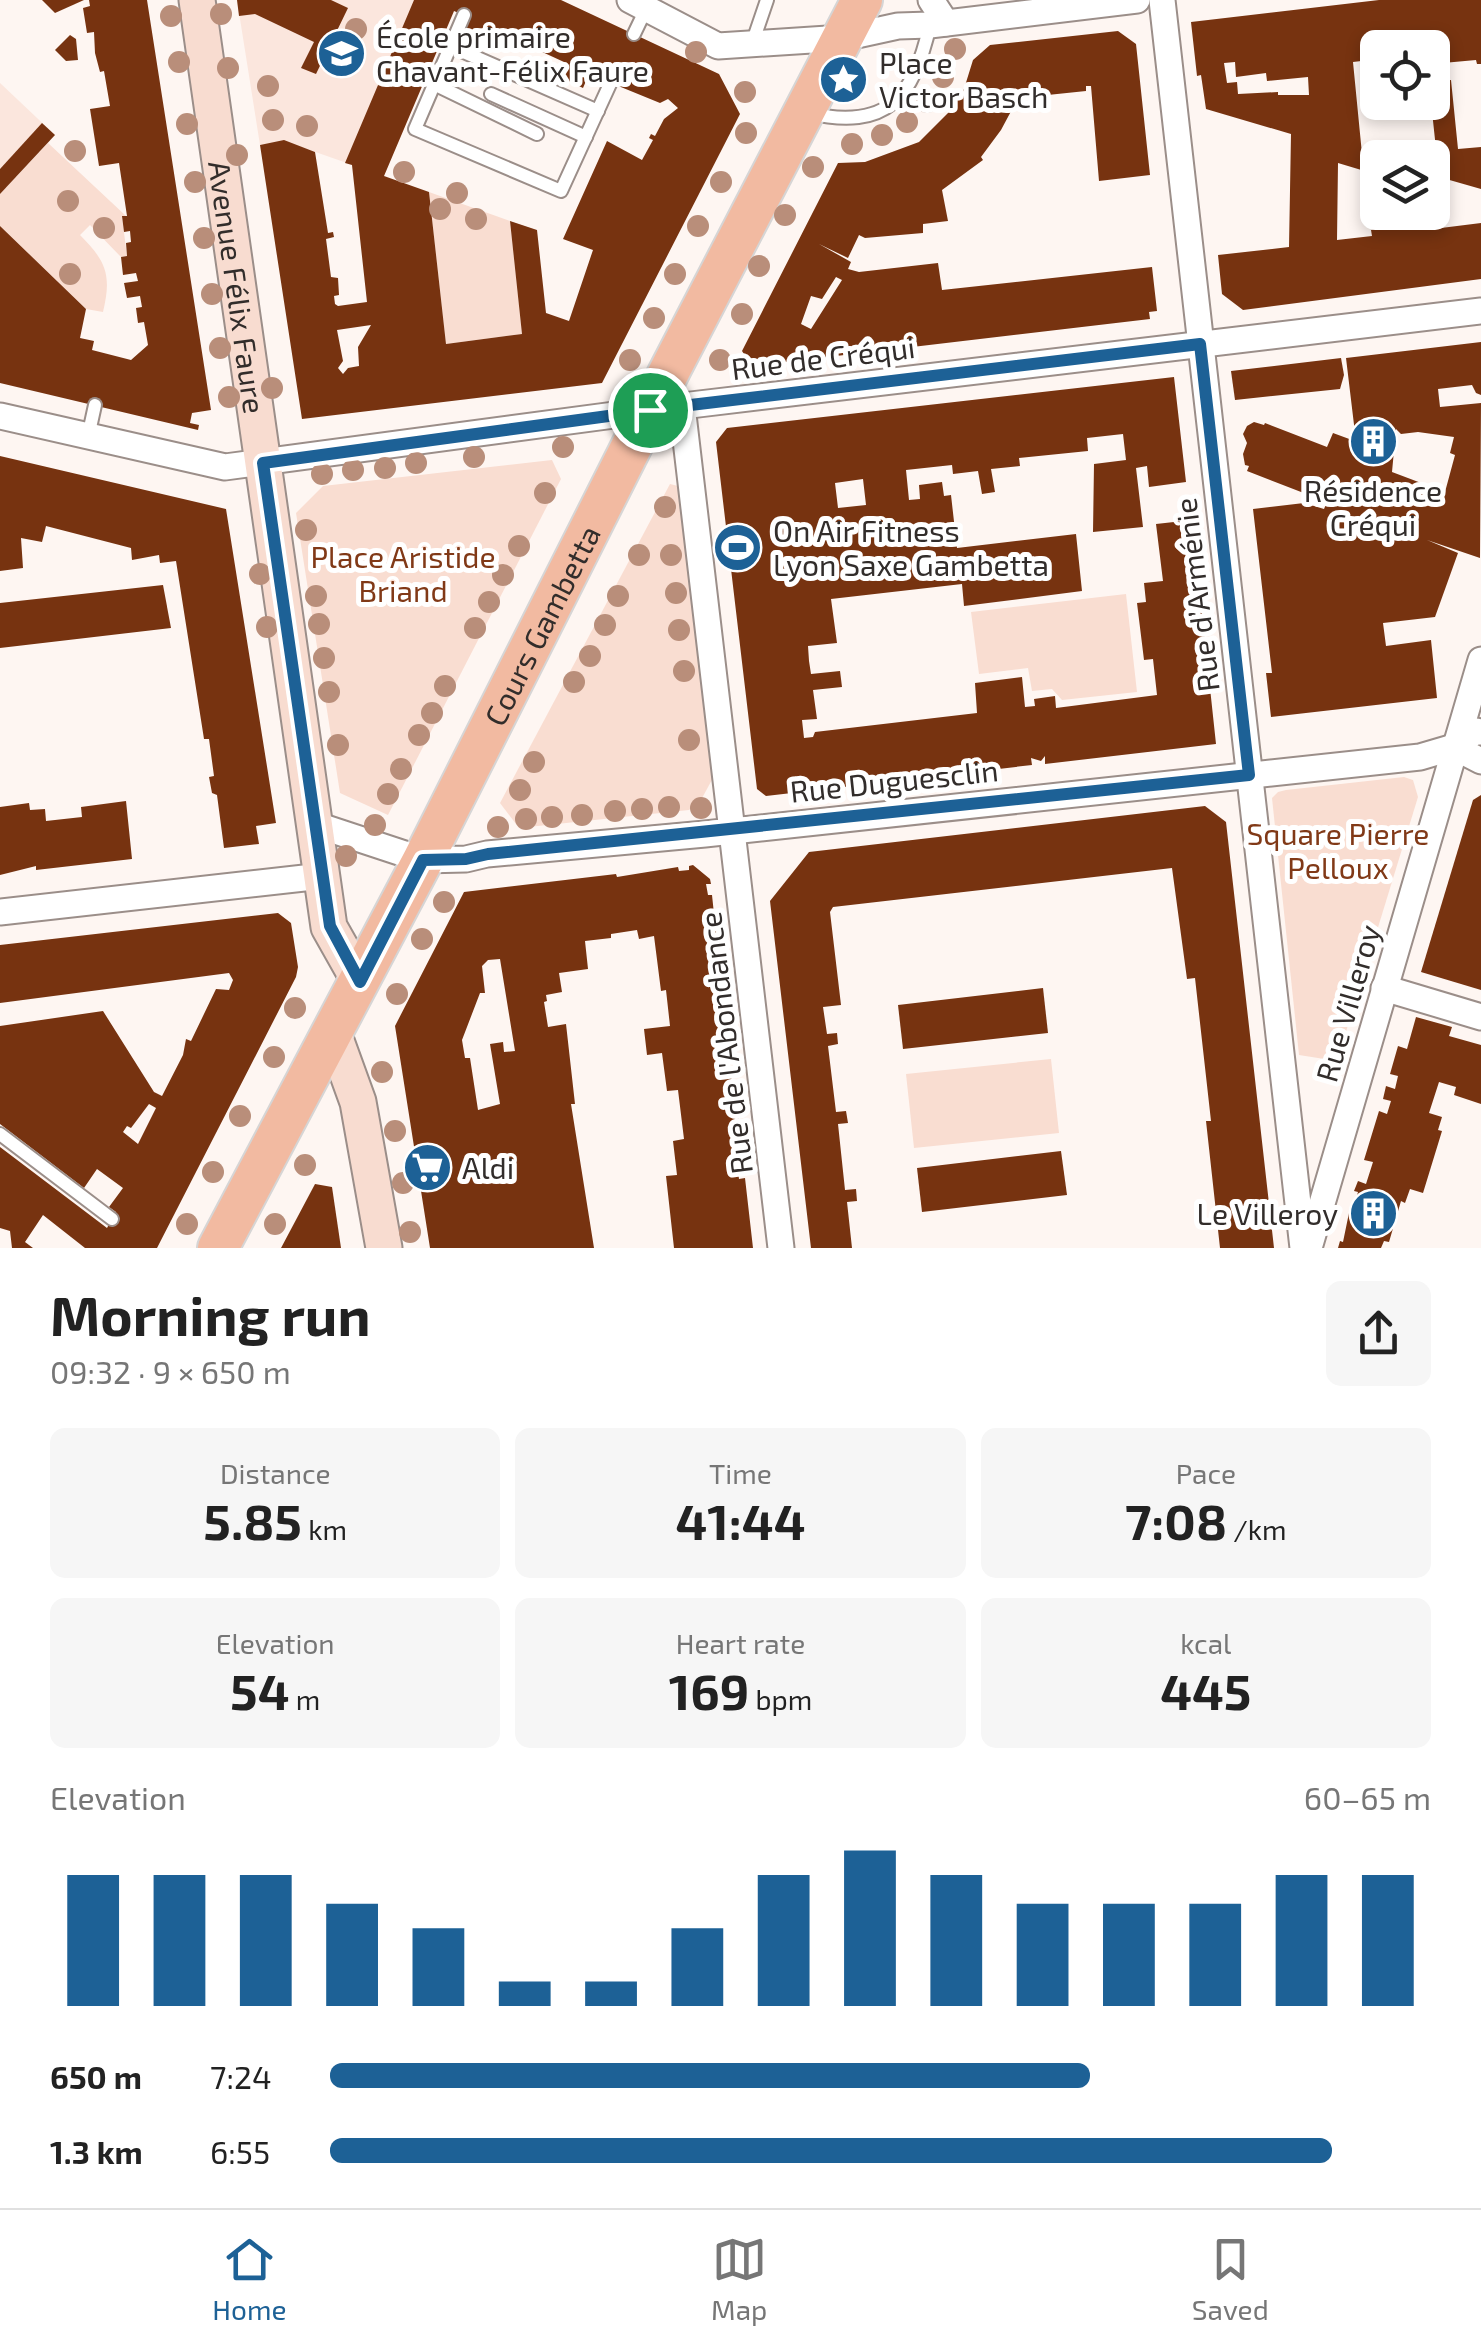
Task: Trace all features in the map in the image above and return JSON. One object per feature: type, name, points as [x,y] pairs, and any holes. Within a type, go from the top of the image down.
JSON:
[{"type":"main road","name":"Cours Gambetta","points":[[218,1248],[666,408],[862,0]]},
{"type":"street","name":"Avenue Félix Faure","points":[[196,0],[330,926],[360,982]]},
{"type":"street","points":[[638,4],[718,46],[843,38],[936,16],[1137,0]]},
{"type":"street","name":"Rue d’Arménie","points":[[1162,0],[1306,1248]]},
{"type":"street","name":"Rue de Créqui","points":[[0,416],[224,467],[666,408],[1481,311]]},
{"type":"street","points":[[666,408],[732,830]]},
{"type":"street","name":"Rue Villeroy","points":[[1306,1248],[1330,1178],[1454,747],[1474,726],[1481,660]]},
{"type":"street","points":[[1454,747],[1481,761]]},
{"type":"street","name":"Rue Duguesclin","points":[[317,825],[423,860],[466,859],[1420,757],[1454,747]]},
{"type":"street","name":"Rue de l'Abondance","points":[[732,830],[782,1248]]},
{"type":"street","points":[[0,912],[322,876]]},
{"type":"street","points":[[1384,988],[1481,1017]]},
{"type":"street","points":[[332,1033],[358,1102],[384,1248]]},
{"type":"street","points":[[1296,1182],[1330,1178]]},
{"type":"lane","points":[[752,44],[768,0]]},
{"type":"lane","points":[[634,34],[638,4]]},
{"type":"lane","points":[[464,15],[415,129],[561,190],[610,84]]},
{"type":"lane","points":[[805,113],[854,119],[879,112],[894,102],[911,85],[936,16]]},
{"type":"lane","points":[[450,46],[598,111]]},
{"type":"lane","points":[[434,84],[537,134]]},
{"type":"lane","points":[[491,94],[586,138]]},
{"type":"lane","points":[[88,437],[94,405]]},
{"type":"lane","points":[[0,1134],[112,1220]]},
{"type":"shaded area","name":"École primaire Chavant-Félix Faure","points":[[237,0],[459,0],[384,176],[284,141],[260,145]]},
{"type":"shaded area","points":[[0,83],[55,135],[0,194]]},
{"type":"green space","points":[[48,143],[126,216],[122,217],[127,256],[121,257],[90,225],[80,235],[105,269],[103,312],[86,309],[0,226],[0,194]]},
{"type":"green space","points":[[429,192],[510,221],[522,334],[446,344]]},
{"type":"green space","name":"Place Aristide Briand","points":[[552,460],[561,479],[388,815],[340,793],[296,513],[323,486]]},
{"type":"green space","points":[[670,484],[678,486],[714,776],[701,800],[689,810],[519,828],[500,803]]},
{"type":"green space","points":[[1126,594],[1137,692],[1062,700],[1052,689],[1032,691],[1028,668],[979,674],[971,612]]},
{"type":"green space","name":"Square Pierre Pelloux","points":[[1404,777],[1413,780],[1418,797],[1337,1061],[1299,1055],[1272,798],[1286,790]]},
{"type":"green space","points":[[1051,1059],[1059,1133],[914,1148],[906,1074]]},
{"type":"building","points":[[42,0],[84,0],[55,13]]},
{"type":"building","points":[[89,0],[147,0],[211,410],[192,413],[190,423],[199,425],[198,430],[0,383],[0,226],[86,309],[80,338],[94,341],[92,350],[131,360],[148,345],[144,322],[138,323],[136,308],[142,307],[140,296],[127,298],[124,283],[138,281],[136,273],[123,275],[121,257],[127,256],[126,243],[131,242],[130,231],[124,232],[122,216],[127,216],[119,163],[99,166],[90,109],[110,106],[104,71],[100,72],[95,53],[94,32],[87,33],[83,8],[90,6]]},
{"type":"building","points":[[237,0],[331,0],[348,8],[316,74],[301,68],[314,42],[255,14],[239,16]]},
{"type":"building","points":[[414,0],[561,0],[719,74],[740,114],[602,383],[302,419],[260,145],[284,140],[315,152],[328,233],[333,232],[334,237],[326,239],[331,277],[338,278],[339,295],[334,296],[338,306],[367,302],[352,165],[345,163]],"holes":[[[454,11],[468,17],[461,31],[479,40],[486,26],[564,62],[558,76],[583,88],[589,74],[660,103],[668,99],[678,108],[664,119],[655,136],[651,134],[649,138],[653,140],[642,160],[607,141],[563,239],[593,250],[569,321],[546,313],[537,230],[510,221],[522,334],[446,344],[429,192],[384,176]],[[371,325],[358,347],[359,366],[348,368],[343,374],[338,368],[343,361],[337,330]]]},
{"type":"building","points":[[1379,0],[1481,0],[1481,64],[1476,60],[1450,62],[1450,30],[1360,30],[1360,61],[1353,62],[1360,170],[1338,163],[1337,240],[1372,236],[1371,230],[1450,230],[1450,227],[1481,223],[1481,279],[1243,310],[1222,294],[1218,255],[1289,247],[1291,134],[1206,109],[1201,75],[1197,76],[1191,22]],"holes":[[[1235,62],[1236,77],[1266,73],[1267,81],[1308,77],[1309,95],[1238,94],[1237,82],[1227,83],[1224,63]]]},
{"type":"building","points":[[1118,31],[1136,44],[1150,175],[1099,181],[1091,86],[1086,86],[1086,91],[1038,96],[1037,88],[1023,89],[981,157],[983,160],[942,190],[948,221],[923,224],[923,233],[865,238],[859,235],[848,258],[819,244],[851,262],[848,269],[859,272],[938,263],[942,290],[1152,267],[1157,311],[1149,312],[1150,319],[752,366],[742,351],[838,163],[865,162],[919,142],[951,110],[964,89],[973,60],[990,45]],"holes":[[[836,277],[842,280],[811,329],[801,324],[811,296],[822,299]]]},
{"type":"building","points":[[70,35],[76,39],[78,60],[66,61],[55,50]]},
{"type":"building","points":[[1450,80],[1458,149],[1481,147],[1481,189],[1450,180],[1450,140],[1435,140],[1433,120],[1450,120]]},
{"type":"building","points":[[42,123],[55,135],[0,194],[0,169]]},
{"type":"building","points":[[1481,342],[1481,395],[1472,385],[1438,389],[1440,407],[1481,403],[1480,558],[1427,540],[1458,553],[1435,617],[1383,623],[1386,646],[1431,640],[1437,698],[1271,717],[1266,673],[1272,673],[1253,509],[1304,503],[1324,509],[1327,502],[1247,471],[1249,466],[1245,465],[1243,454],[1247,443],[1243,434],[1254,422],[1327,447],[1333,433],[1352,440],[1355,433],[1346,358]],"holes":[[[1396,429],[1401,434],[1454,437],[1450,453],[1455,455],[1445,492],[1392,472]]]},
{"type":"building","points":[[1341,358],[1344,375],[1340,389],[1235,400],[1231,371]]},
{"type":"building","points":[[1174,377],[1186,482],[1149,487],[1147,466],[1136,468],[1143,527],[1093,532],[1094,464],[1126,460],[1123,434],[1087,438],[1088,451],[1019,458],[1020,466],[991,469],[995,492],[982,494],[978,471],[953,474],[952,465],[906,470],[909,500],[920,499],[919,485],[942,482],[944,496],[951,495],[957,548],[1076,534],[1082,591],[964,606],[962,584],[831,599],[837,643],[808,646],[809,661],[811,674],[840,671],[842,687],[813,690],[817,719],[802,720],[804,738],[813,737],[815,732],[977,713],[975,683],[1022,677],[1025,707],[1035,706],[1034,699],[1055,696],[1056,708],[1157,695],[1153,659],[1144,660],[1137,603],[1146,602],[1144,583],[1163,581],[1156,524],[1192,520],[1216,744],[1045,764],[1045,756],[1041,761],[1031,758],[1032,765],[766,796],[757,789],[716,442],[727,428]],"holes":[[[863,479],[866,505],[838,508],[835,483]]]},
{"type":"building","points":[[0,456],[226,509],[276,823],[256,826],[259,844],[224,848],[217,795],[212,793],[209,777],[214,776],[209,739],[204,739],[176,561],[160,563],[159,555],[132,560],[131,548],[46,526],[42,542],[21,538],[23,568],[0,571]]},
{"type":"building","points":[[163,585],[171,628],[0,648],[0,603]]},
{"type":"building","points":[[1481,795],[1481,990],[1421,972],[1473,800]]},
{"type":"building","points":[[126,801],[132,859],[36,870],[36,866],[0,875],[0,807],[29,803],[30,810],[45,809],[46,821],[82,817],[81,807]]},
{"type":"building","points":[[1205,806],[1226,822],[1274,1248],[1220,1248],[1195,978],[1187,979],[1172,868],[833,907],[830,912],[841,1005],[823,1007],[827,1034],[837,1033],[838,1044],[828,1046],[836,1112],[846,1111],[848,1123],[838,1124],[845,1190],[856,1189],[857,1201],[847,1202],[852,1248],[811,1248],[770,901],[809,852]]},
{"type":"building","points":[[693,865],[711,884],[706,884],[708,895],[712,895],[743,1163],[737,1164],[739,1179],[745,1178],[753,1248],[674,1248],[666,1176],[677,1175],[673,1141],[684,1139],[678,1090],[667,1091],[662,1053],[647,1055],[644,1029],[670,1026],[654,936],[639,939],[637,930],[585,941],[588,969],[559,973],[562,992],[546,995],[544,1002],[548,1027],[566,1024],[575,1104],[571,1104],[594,1248],[430,1248],[395,1026],[464,892],[678,867],[679,871],[689,870]],"holes":[[[500,959],[515,1051],[504,1052],[503,1042],[490,1044],[500,1104],[478,1110],[470,1058],[465,1058],[462,1040],[480,993],[485,993],[482,966],[488,960]]]},
{"type":"building","points":[[278,913],[291,923],[296,977],[157,1248],[85,1248],[43,1215],[25,1242],[33,1248],[12,1248],[10,1231],[0,1228],[0,1147],[107,1228],[116,1212],[109,1207],[123,1188],[97,1169],[84,1188],[0,1124],[0,1026],[103,1011],[154,1092],[162,1096],[183,1055],[186,1039],[191,1041],[216,989],[229,990],[233,980],[229,973],[0,1003],[0,945]],"holes":[[[149,1104],[156,1108],[138,1144],[123,1132],[127,1126],[131,1128]]]},
{"type":"building","points":[[1043,988],[1048,1033],[903,1049],[898,1005]]},
{"type":"building","points":[[1416,1017],[1452,1027],[1449,1036],[1481,1045],[1481,1104],[1454,1095],[1456,1087],[1439,1082],[1429,1113],[1442,1117],[1438,1130],[1442,1131],[1423,1193],[1410,1189],[1405,1203],[1401,1201],[1389,1242],[1384,1241],[1381,1248],[1338,1248],[1343,1242],[1350,1208],[1353,1209],[1358,1181],[1366,1184],[1373,1162],[1364,1160],[1379,1111],[1387,1114],[1391,1101],[1383,1099],[1386,1086],[1395,1089],[1398,1076],[1390,1074],[1398,1046],[1407,1049]]},
{"type":"building","points":[[1061,1151],[1067,1195],[922,1212],[917,1168]]},
{"type":"building","points":[[315,1184],[332,1187],[341,1248],[281,1248]]},
{"type":"place","name":"École primaire Chavant-Félix Faure","points":[[341,53]]},
{"type":"place","name":"Place Victor Basch","points":[[844,79]]},
{"type":"place","name":"Résidence Créqui","points":[[1373,441]]},
{"type":"place","name":"On Air Fitness Lyon Saxe Gambetta","points":[[738,547]]},
{"type":"place","name":"Aldi","points":[[427,1167]]},
{"type":"place","name":"Le Villeroy","points":[[1373,1213]]},
{"type":"route","points":[[1200,344],[1249,775],[466,859],[423,860],[360,982],[330,926],[263,463],[650,410],[1200,344]]}]
